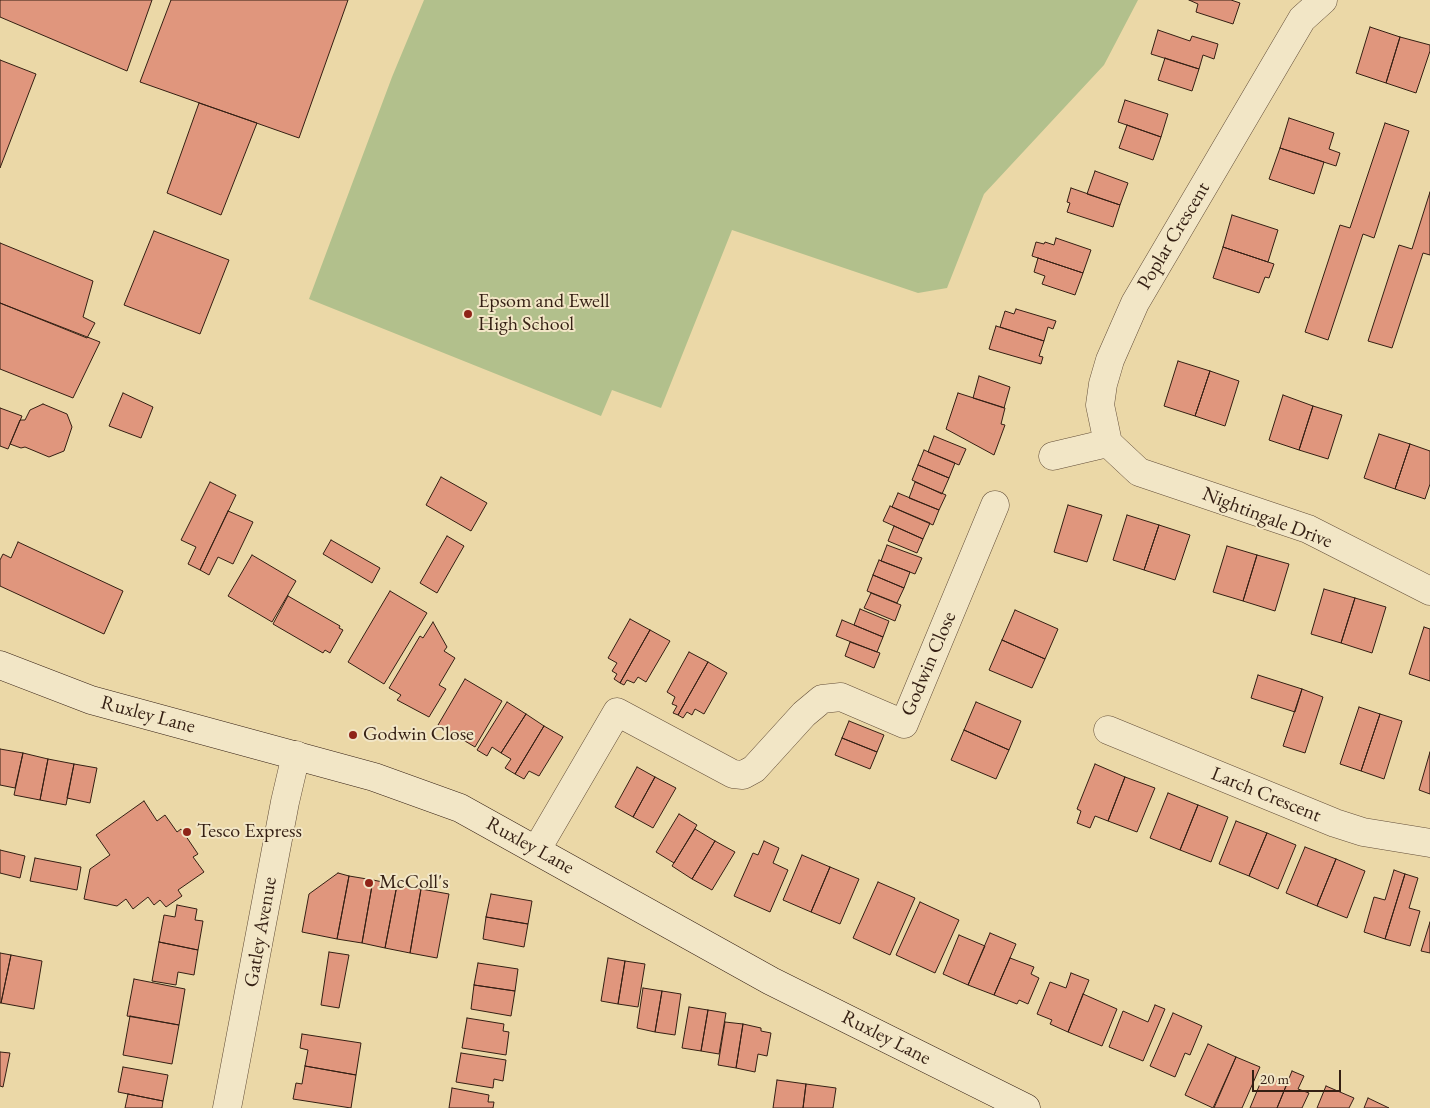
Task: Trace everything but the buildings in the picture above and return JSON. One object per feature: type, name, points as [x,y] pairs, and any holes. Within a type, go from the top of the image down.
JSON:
[{"type":"street","name":"Poplar Crescent","points":[[1108,443],[1100,405],[1103,384],[1110,360],[1135,303],[1302,19],[1323,0]]},
{"type":"street","points":[[1053,456],[1108,443]]},
{"type":"street","name":"Nightingale Drive","points":[[1108,443],[1139,472],[1308,529],[1430,591]]},
{"type":"street","name":"Godwin Close","points":[[537,850],[618,712],[733,774],[743,775],[754,769],[804,714],[822,699],[841,697],[904,724],[995,505]]},
{"type":"street","name":"Ruxley Lane","points":[[0,666],[91,700],[374,777],[460,808],[771,981],[1026,1108]]},
{"type":"street","name":"Larch Crescent","points":[[1108,730],[1335,823],[1363,832],[1430,843]]},
{"type":"street","name":"Gatley Avenue","points":[[227,1108],[285,802],[296,755]]},
{"type":"green space","points":[[424,0],[1138,0],[1104,65],[984,194],[947,288],[918,293],[732,230],[661,408],[612,390],[601,416],[309,299],[392,77]]},
{"type":"place","name":"Epsom and Ewell High School","points":[[468,314]]},
{"type":"place","name":"Godwin Close","points":[[353,735]]},
{"type":"place","name":"Tesco Express","points":[[187,832]]},
{"type":"place","name":"McColl's","points":[[369,883]]}]
